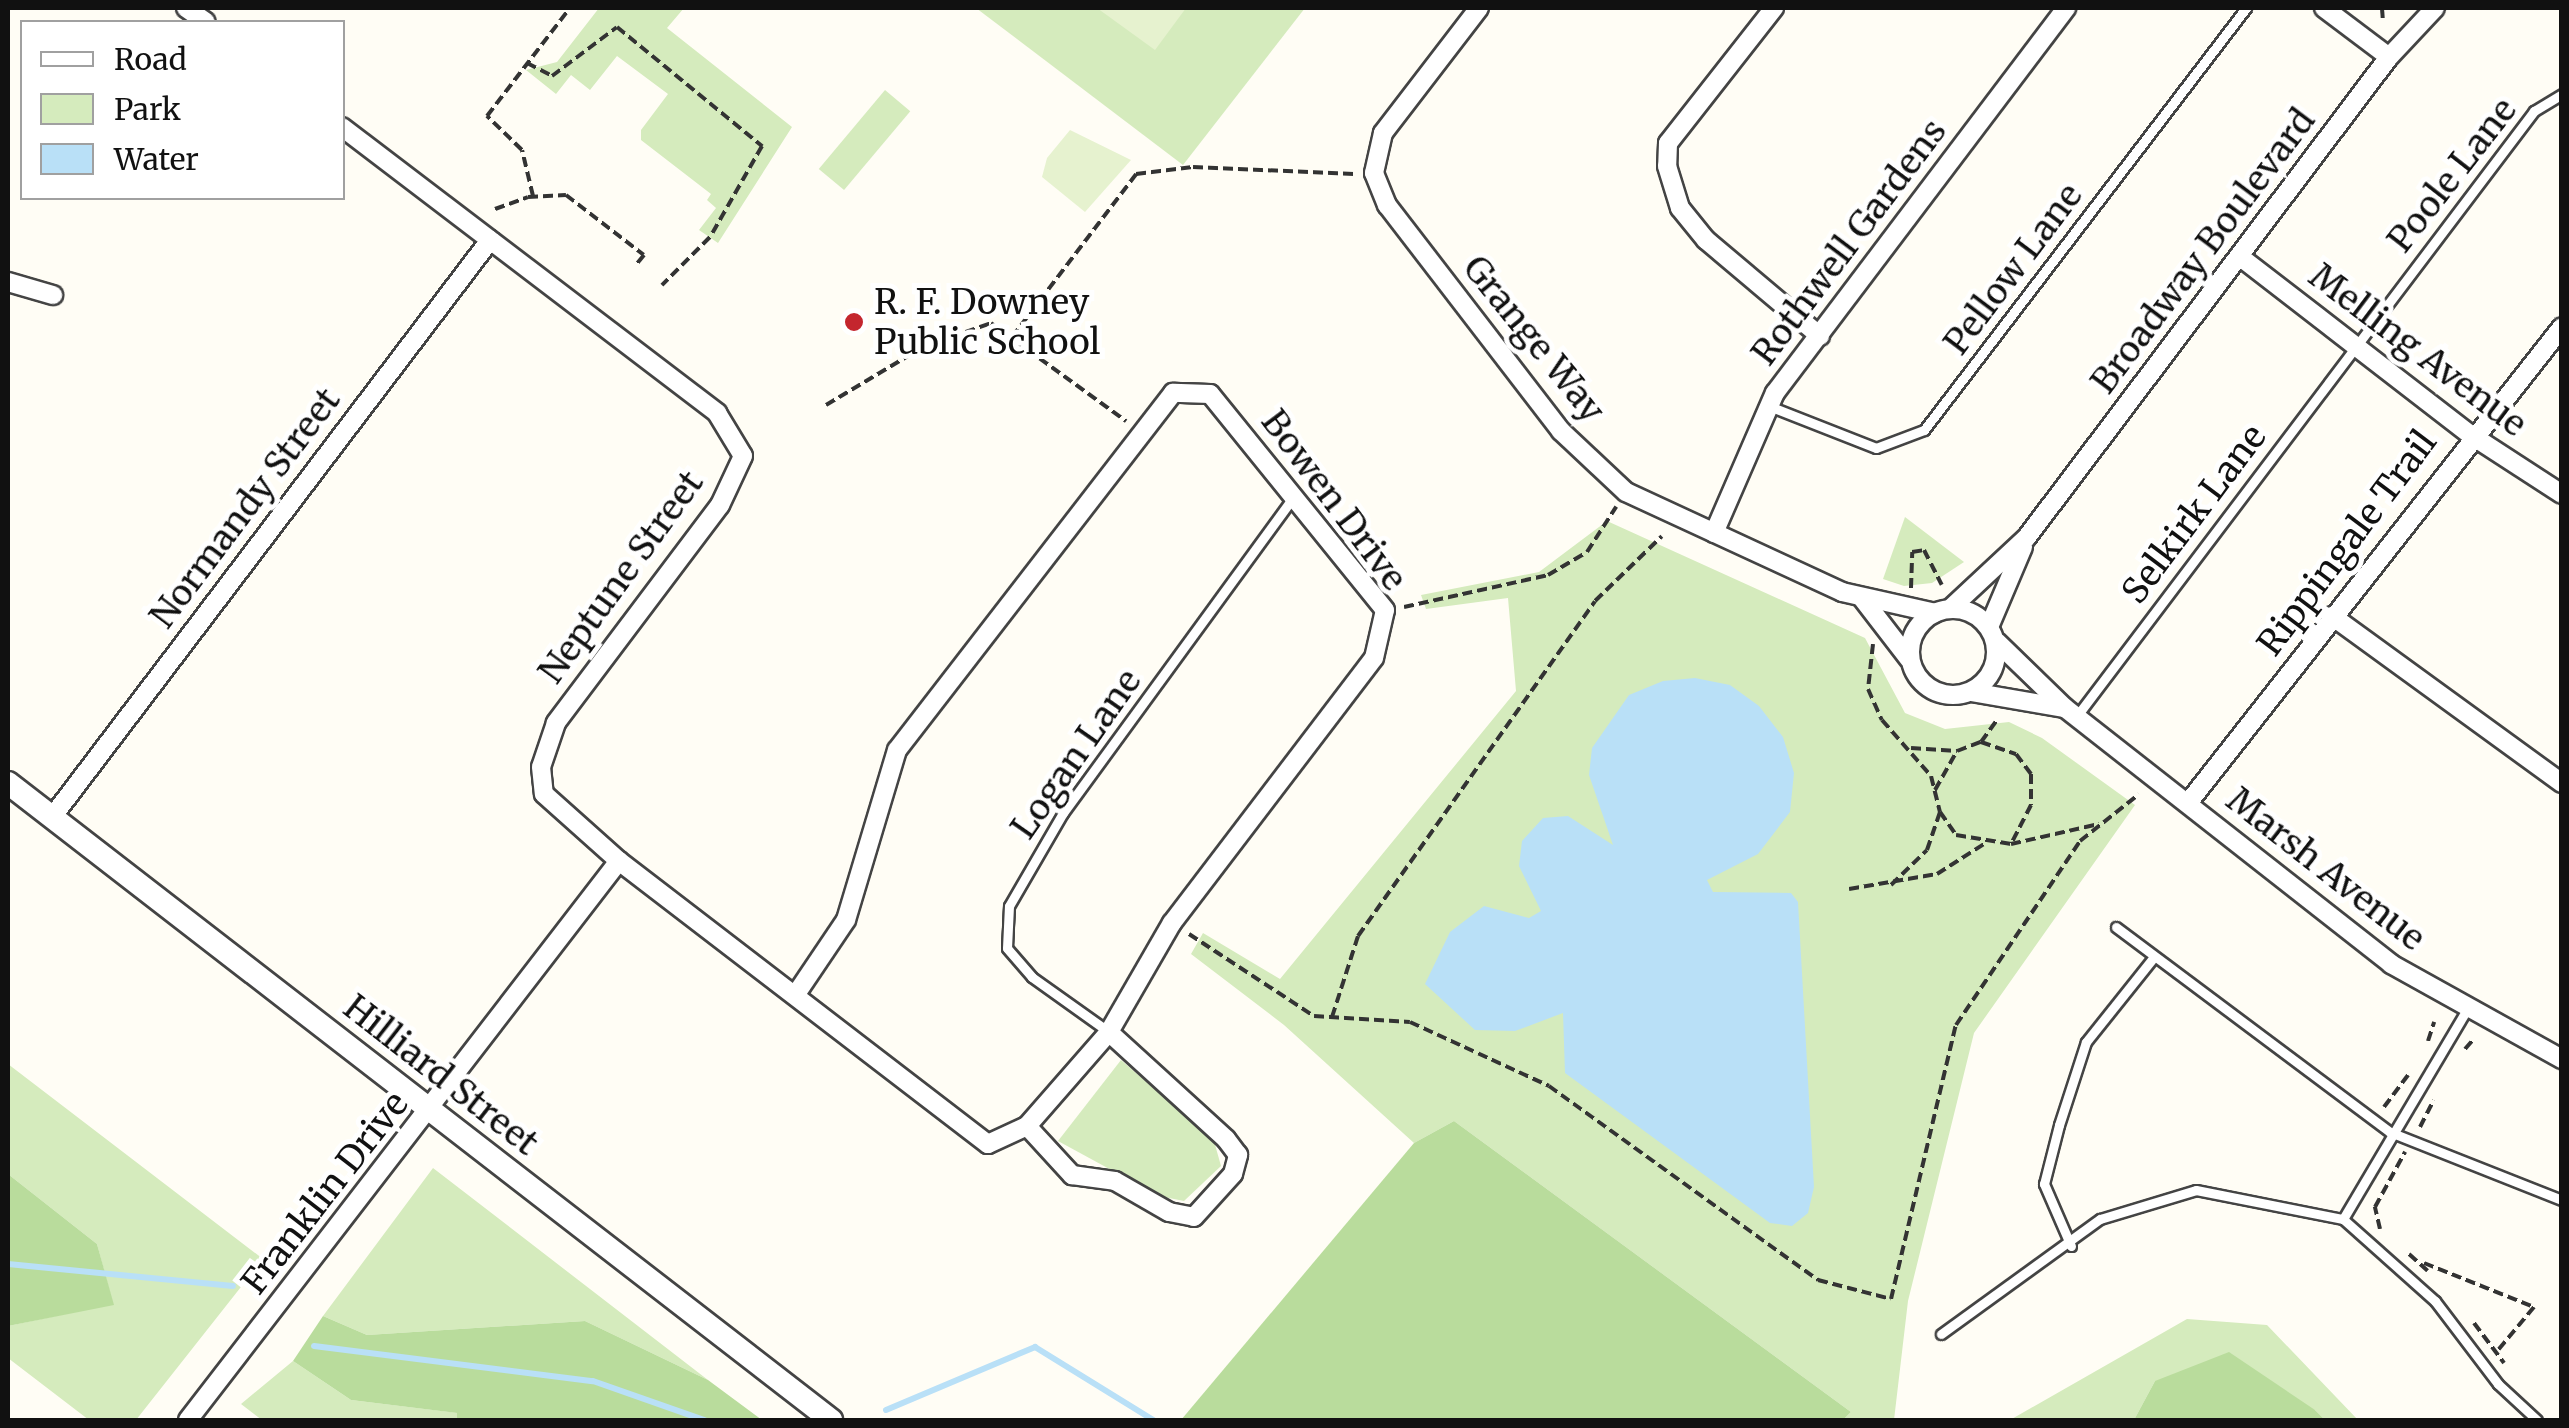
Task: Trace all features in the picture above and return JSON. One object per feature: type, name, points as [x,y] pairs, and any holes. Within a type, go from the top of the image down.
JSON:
[{"type":"street","points":[[1374,174],[1382,132],[1478,8]]},
{"type":"street","points":[[1774,8],[1668,144],[1667,166],[1680,208],[1706,240],[1820,336]]},
{"type":"street","name":"Rothwell Gardens","points":[[1714,533],[1769,406],[2066,8]]},
{"type":"street","points":[[2324,8],[2390,57]]},
{"type":"street","name":"Broadway Boulevard","points":[[1943,610],[2027,537],[2390,57],[2434,8]]},
{"type":"street","name":"Neptune Street","points":[[345,129],[717,413],[743,456],[720,504],[556,723],[541,767],[544,794],[619,861]]},
{"type":"street","name":"Grange Way","points":[[1374,174],[1386,204],[1561,430],[1626,492],[1858,594],[1943,610]]},
{"type":"street","name":"Normandy Street","points":[[53,816],[490,240]]},
{"type":"street","name":"Melling Avenue","points":[[2238,256],[2471,435],[2562,494]]},
{"type":"street","points":[[8,282],[53,295]]},
{"type":"street","name":"Rippingale Trail","points":[[2188,804],[2471,435],[2562,326]]},
{"type":"street","name":"Bowen Drive","points":[[796,994],[846,920],[897,750],[1173,393],[1210,394],[1296,494],[1385,610],[1374,658],[1172,923],[1108,1032],[1027,1126]]},
{"type":"street","name":"Broadway Boulevard","points":[[1993,634],[2027,537]]},
{"type":"street","name":"Grange Way","points":[[1858,594],[1886,622],[1908,659]]},
{"type":"street","points":[[1943,610],[1972,610],[1993,634],[1991,673],[1972,692],[1944,696],[1920,684],[1908,659],[1914,632],[1943,610]]},
{"type":"street","points":[[2332,616],[2562,783]]},
{"type":"street","name":"Marsh Avenue","points":[[1993,634],[2070,712],[2390,964],[2466,1011],[2562,1059]]},
{"type":"street","name":"Marsh Avenue","points":[[1972,692],[2070,712]]},
{"type":"street","name":"Hilliard Street","points":[[8,783],[831,1420]]},
{"type":"street","points":[[619,861],[988,1144],[1027,1126],[1072,1175],[1116,1181],[1169,1212],[1194,1217],[1233,1174],[1238,1155],[1108,1032]]},
{"type":"street","name":"Franklin Drive","points":[[188,1420],[430,1112],[619,861]]},
{"type":"lane","name":"Pellow Lane","points":[[1769,406],[1876,448],[1924,430],[2246,8]]},
{"type":"lane","name":"Poole Lane","points":[[2356,345],[2534,111],[2562,94]]},
{"type":"lane","name":"Selkirk Lane","points":[[2070,712],[2356,345]]},
{"type":"lane","name":"Logan Lane","points":[[1108,1032],[1032,977],[1007,948],[1009,906],[1063,813],[1296,494]]},
{"type":"lane","points":[[2116,927],[2152,958],[2390,1132],[2562,1200]]},
{"type":"lane","points":[[2070,1246],[2044,1184],[2059,1125],[2086,1042],[2152,958]]},
{"type":"lane","points":[[2344,1218],[2390,1132],[2466,1011]]},
{"type":"lane","points":[[1941,1334],[2006,1282],[2070,1246],[2100,1219],[2196,1190],[2344,1218],[2436,1301],[2498,1384],[2537,1420]]},
{"type":"path","points":[[533,196],[522,150],[487,116],[570,8]]},
{"type":"path","points":[[2382,8],[2383,21]]},
{"type":"path","points":[[527,63],[552,76],[617,27],[762,146],[710,238],[662,285]]},
{"type":"path","points":[[1012,337],[1136,174],[1192,167],[1374,174]]},
{"type":"path","points":[[495,210],[533,196],[566,195],[644,256],[636,266]]},
{"type":"path","points":[[826,405],[923,347],[990,323],[1142,433]]},
{"type":"path","points":[[1385,610],[1548,574],[1588,552],[1626,492]]},
{"type":"path","points":[[1332,1017],[1358,936],[1595,602],[1662,536]]},
{"type":"path","points":[[1912,590],[1912,552],[1924,550],[1942,585]]},
{"type":"path","points":[[1873,643],[1868,689],[1882,720],[1911,748],[1934,790],[1940,812],[1956,835],[1986,843],[2011,844],[2104,823]]},
{"type":"path","points":[[1981,742],[2004,711]]},
{"type":"path","points":[[1911,748],[1957,751],[1981,742],[2001,744],[2031,774],[2032,805],[2011,844]]},
{"type":"path","points":[[1934,790],[1957,751]]},
{"type":"path","points":[[1172,923],[1314,1016],[1410,1022],[1549,1086],[1818,1280],[1891,1299],[1956,1025],[2080,841],[2159,780]]},
{"type":"path","points":[[1891,885],[1927,850],[1940,812]]},
{"type":"path","points":[[1849,888],[1891,885],[1937,874],[1986,843]]},
{"type":"path","points":[[2425,1051],[2434,1022]]},
{"type":"path","points":[[2458,1056],[2472,1041]]},
{"type":"path","points":[[2374,1120],[2415,1065]]},
{"type":"path","points":[[2381,1234],[2375,1207],[2440,1090]]},
{"type":"path","points":[[2394,1244],[2420,1262],[2534,1307],[2498,1350]]},
{"type":"path","points":[[2420,1262],[2433,1277]]},
{"type":"path","points":[[2472,1321],[2498,1350],[2511,1378]]},
{"type":"green space","points":[[599,8],[684,8],[667,28],[792,127],[718,243],[699,230],[716,208],[707,200],[711,194],[641,140],[641,130],[668,94],[617,56],[590,90],[571,75],[556,94],[526,70],[557,62]]},
{"type":"green space","points":[[976,8],[1305,8],[1183,165]]},
{"type":"green space","points":[[1097,8],[1186,8],[1155,50]]},
{"type":"green space","points":[[885,90],[910,111],[844,190],[819,169]]},
{"type":"green space","points":[[1070,130],[1131,160],[1085,212],[1042,177],[1047,158]]},
{"type":"green space","points":[[1905,517],[1964,562],[1932,583],[1904,586],[1883,579]]},
{"type":"green space","points":[[1607,521],[1865,638],[1905,713],[1945,729],[2009,722],[2042,738],[2135,805],[1974,1033],[1908,1301],[1894,1420],[1843,1420],[1851,1412],[1454,1121],[1414,1143],[1284,1025],[1191,954],[1203,933],[1280,979],[1516,691],[1508,598],[1426,609],[1421,595],[1539,572]]},
{"type":"green space","points":[[1121,1060],[1214,1141],[1221,1166],[1184,1201],[1159,1196],[1058,1141]]},
{"type":"green space","points":[[8,1064],[263,1259],[136,1420],[89,1420],[8,1358],[8,1326],[113,1304],[97,1244],[8,1174]]},
{"type":"green space","points":[[1454,1121],[1851,1412],[1843,1420],[1181,1420],[1414,1143]]},
{"type":"green space","points":[[433,1168],[708,1380],[585,1321],[367,1335],[323,1316]]},
{"type":"green space","points":[[8,1174],[97,1244],[114,1305],[8,1326]]},
{"type":"green space","points":[[323,1316],[367,1335],[585,1321],[708,1380],[762,1420],[457,1420],[457,1413],[351,1400],[293,1361]]},
{"type":"green space","points":[[2187,1319],[2267,1325],[2358,1420],[2325,1420],[2315,1410],[2155,1381],[2134,1420],[2010,1420]]},
{"type":"green space","points":[[2229,1352],[2325,1420],[2134,1420],[2155,1381]]},
{"type":"green space","points":[[293,1361],[351,1400],[458,1413],[457,1420],[262,1420],[241,1404]]},
{"type":"water","points":[[1695,678],[1730,685],[1759,706],[1783,737],[1794,773],[1790,812],[1758,854],[1707,880],[1713,892],[1791,893],[1798,902],[1814,1187],[1808,1213],[1792,1226],[1770,1223],[1565,1073],[1563,1013],[1515,1031],[1475,1030],[1425,984],[1450,932],[1484,906],[1529,918],[1541,911],[1519,866],[1522,841],[1543,818],[1568,816],[1613,845],[1589,775],[1592,748],[1629,695],[1663,681]]},
{"type":"waterway","points":[[8,1264],[233,1286]]},
{"type":"waterway","points":[[314,1346],[593,1381],[704,1420]]},
{"type":"waterway","points":[[886,1410],[1035,1347],[1153,1420]]},
{"type":"place","name":"R. F. Downey Public School","points":[[854,322]]}]
